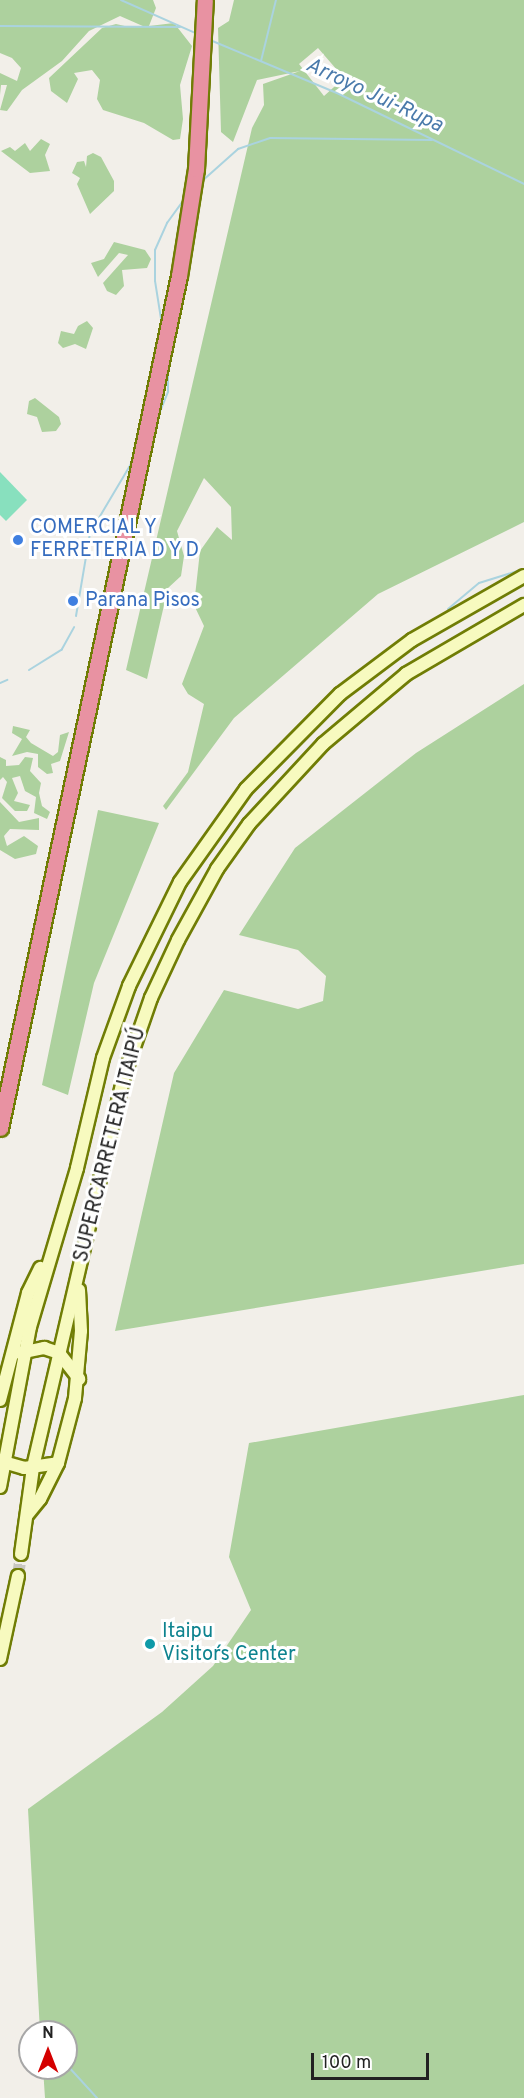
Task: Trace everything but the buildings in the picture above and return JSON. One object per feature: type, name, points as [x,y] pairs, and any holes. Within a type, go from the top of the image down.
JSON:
[{"type":"highway","points":[[0,1128],[179,276],[196,169],[205,0]]},
{"type":"street","name":"SUPERCARRETERA ITAIPÚ","points":[[0,1487],[1,1461],[26,1349],[53,1240],[77,1168],[103,1058],[129,986],[166,907],[210,836],[291,740],[356,681],[412,640],[524,576]]},
{"type":"street","name":"SUPERCARRETERA ITAIPÚ","points":[[21,1554],[33,1467],[124,1076],[141,1025],[177,940],[217,869],[269,800],[356,714],[439,652],[524,605]]},
{"type":"street","points":[[0,1400],[8,1360],[28,1293],[53,1240]]},
{"type":"street","points":[[27,1515],[40,1499],[58,1464],[79,1379],[78,1276]]},
{"type":"street","points":[[8,1360],[26,1349],[44,1348],[59,1353],[79,1379]]},
{"type":"street","points":[[1,1461],[33,1467],[58,1464]]},
{"type":"street","points":[[0,1659],[18,1576]]},
{"type":"green space","points":[[0,0],[153,0],[156,8],[149,26],[174,23],[192,46],[180,85],[183,119],[180,139],[173,140],[144,123],[103,110],[97,99],[100,80],[92,70],[74,73],[78,79],[67,103],[51,91],[49,78],[102,28],[116,24],[145,27],[120,16],[89,31],[62,61],[22,90],[7,111],[0,110],[7,85],[1,85],[0,95],[0,73],[17,81],[21,68],[12,58],[0,53]]},
{"type":"green space","points":[[234,0],[524,0],[524,522],[378,594],[234,718],[166,810],[163,806],[188,772],[204,704],[188,694],[182,684],[204,626],[194,605],[200,551],[217,527],[232,540],[231,507],[204,478],[177,531],[184,556],[181,576],[168,588],[147,679],[126,670],[252,128],[264,105],[263,84],[300,71],[257,80],[233,142],[221,132],[218,28],[229,21]],"holes":[[[318,48],[344,78],[324,96],[299,64]]]},
{"type":"green space","points":[[41,139],[50,144],[45,155],[50,171],[30,173],[1,151],[10,147],[15,151],[25,143],[30,151]]},
{"type":"green space","points":[[93,153],[101,157],[114,181],[114,191],[90,214],[77,184],[80,178],[72,173],[77,162],[84,161],[86,167],[87,156]]},
{"type":"green space","points":[[114,242],[145,250],[151,259],[147,268],[122,270],[124,286],[116,295],[107,291],[103,283],[128,255],[119,253],[98,277],[91,263],[104,259]]},
{"type":"green space","points":[[87,321],[93,328],[86,349],[75,344],[63,348],[58,343],[61,331],[74,334],[78,326]]},
{"type":"green space","points":[[35,398],[59,417],[61,424],[56,431],[42,432],[37,417],[27,414],[29,401]]},
{"type":"green space","points":[[0,472],[27,500],[6,521],[0,515]]},
{"type":"green space","points":[[524,684],[524,1264],[115,1331],[174,1073],[224,990],[298,1009],[323,1001],[326,976],[298,950],[239,935],[295,848],[416,753]]},
{"type":"green space","points":[[13,726],[30,730],[26,737],[31,743],[53,756],[58,752],[60,735],[69,732],[60,761],[51,764],[53,773],[47,774],[38,767],[38,754],[27,752],[12,756],[22,739],[12,733]]},
{"type":"green space","points":[[0,757],[6,760],[6,766],[19,765],[25,757],[33,758],[30,771],[41,783],[39,793],[42,806],[50,812],[47,819],[34,813],[36,797],[25,791],[20,776],[12,778],[18,793],[14,801],[30,805],[27,811],[15,811],[2,798],[7,782],[3,777],[0,780]]},
{"type":"green space","points":[[0,802],[19,822],[39,818],[39,830],[10,829],[4,836],[7,846],[24,836],[38,846],[36,854],[15,859],[0,850]]},
{"type":"green space","points":[[98,810],[159,823],[94,983],[68,1095],[42,1085]]},
{"type":"green space","points":[[524,1395],[524,2098],[45,2098],[44,2080],[78,2080],[78,2020],[39,2020],[28,1809],[162,1712],[213,1666],[251,1610],[229,1557],[249,1443]]},
{"type":"waterway","name":"Arroyo Jui-Rupa","points":[[121,0],[195,33]]},
{"type":"waterway","points":[[261,61],[276,0]]},
{"type":"waterway","points":[[0,26],[180,27]]},
{"type":"waterway","name":"Arroyo Jui-Rupa","points":[[210,40],[339,94],[524,184]]},
{"type":"waterway","points":[[201,182],[238,149],[270,138],[432,140]]},
{"type":"waterway","points":[[162,325],[155,281],[155,250],[167,223],[183,201]]},
{"type":"waterway","points":[[155,424],[168,391],[168,363]]},
{"type":"waterway","points":[[76,616],[90,533],[134,459]]},
{"type":"waterway","points":[[448,609],[479,583],[524,569]]},
{"type":"waterway","points":[[29,670],[62,649],[74,627]]},
{"type":"waterway","points":[[0,683],[7,680]]},
{"type":"waterway","points":[[78,2077],[97,2098]]},
{"type":"tunnel","points":[[18,1576],[21,1554]]},
{"type":"place","name":"COMERCIAL Y FERRETERIA D Y D","points":[[18,540]]},
{"type":"place","name":"Parana Pisos","points":[[73,601]]},
{"type":"place","name":"Itaipu Visitor´s Center","points":[[150,1644]]}]
